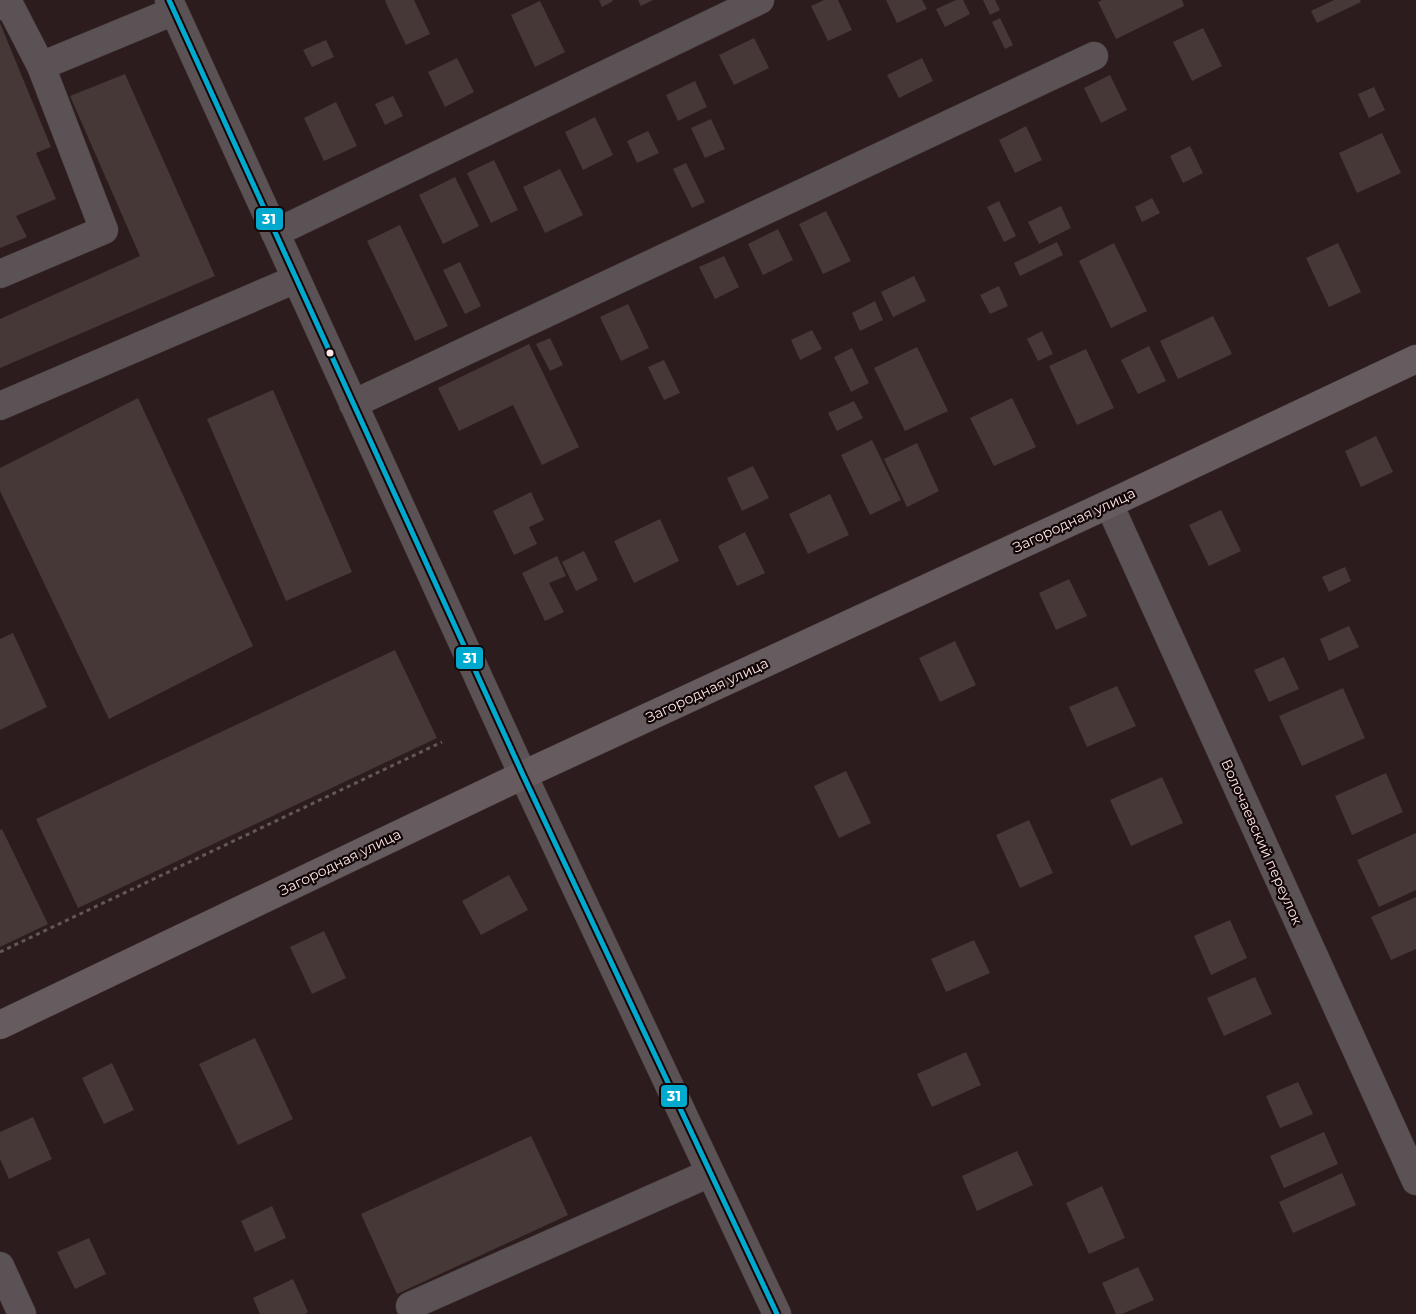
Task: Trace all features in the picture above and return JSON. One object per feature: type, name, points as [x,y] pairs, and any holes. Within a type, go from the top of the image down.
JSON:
[{"type":"main road","name":"Загородная улица","points":[[0,1025],[523,775],[1109,504],[1416,359]]},
{"type":"street","points":[[275,233],[760,0]]},
{"type":"street","points":[[0,6],[8,2],[40,66],[104,230],[0,274]]},
{"type":"street","points":[[40,66],[171,6],[523,775],[777,1314]]},
{"type":"street","points":[[353,404],[1094,56]]},
{"type":"street","points":[[0,406],[296,279]]},
{"type":"street","name":"Волочаевский переулок","points":[[1109,504],[1416,1181]]},
{"type":"street","points":[[410,1306],[710,1173]]},
{"type":"street","points":[[0,1266],[22,1314]]},
{"type":"path","points":[[0,952],[442,742]]},
{"type":"building","points":[[386,0],[414,0],[430,34],[406,45]]},
{"type":"building","points":[[599,0],[612,0],[613,1],[602,7]]},
{"type":"building","points":[[638,0],[653,0],[641,6]]},
{"type":"building","points":[[824,0],[838,0],[852,30],[828,41],[811,6]]},
{"type":"building","points":[[886,0],[922,0],[927,9],[897,23]]},
{"type":"building","points":[[956,0],[963,0],[970,14],[945,27],[936,9]]},
{"type":"building","points":[[983,0],[995,0],[1000,10],[990,15]]},
{"type":"building","points":[[1102,0],[1182,0],[1184,6],[1116,39],[1098,2]]},
{"type":"building","points":[[1334,0],[1360,0],[1361,2],[1317,23],[1311,11]]},
{"type":"building","points":[[540,1],[565,52],[535,67],[511,15]]},
{"type":"building","points":[[1000,18],[1013,45],[1005,49],[992,22]]},
{"type":"building","points":[[0,23],[51,147],[36,153],[56,199],[16,216],[27,237],[0,248]]},
{"type":"building","points":[[1203,28],[1222,66],[1192,81],[1173,42]]},
{"type":"building","points":[[754,38],[769,68],[734,85],[719,55]]},
{"type":"building","points":[[326,40],[334,57],[312,67],[303,50]]},
{"type":"building","points":[[457,58],[474,92],[445,107],[428,72]]},
{"type":"building","points":[[922,58],[933,81],[899,98],[887,75]]},
{"type":"building","points":[[125,74],[215,276],[0,368],[0,319],[140,256],[70,96]]},
{"type":"building","points":[[1110,75],[1127,110],[1101,123],[1084,88]]},
{"type":"building","points":[[695,81],[707,107],[678,121],[666,95]]},
{"type":"building","points":[[1374,87],[1385,110],[1369,118],[1358,94]]},
{"type":"building","points":[[393,96],[403,116],[385,125],[375,104]]},
{"type":"building","points":[[336,102],[357,146],[324,161],[304,118]]},
{"type":"building","points":[[595,117],[613,155],[583,170],[565,132]]},
{"type":"building","points":[[711,119],[725,149],[705,158],[691,128]]},
{"type":"building","points":[[1026,126],[1042,160],[1015,173],[999,140]]},
{"type":"building","points":[[648,131],[659,153],[637,163],[627,141]]},
{"type":"building","points":[[1382,133],[1401,173],[1357,193],[1339,153]]},
{"type":"building","points":[[1190,146],[1203,173],[1183,183],[1170,156]]},
{"type":"building","points":[[494,160],[518,210],[491,223],[467,173]]},
{"type":"building","points":[[686,163],[705,202],[692,208],[673,169]]},
{"type":"building","points":[[560,169],[583,215],[545,233],[523,187]]},
{"type":"building","points":[[455,177],[479,226],[443,244],[419,195]]},
{"type":"building","points":[[1152,198],[1160,213],[1142,222],[1135,207]]},
{"type":"building","points":[[999,201],[1016,236],[1004,242],[987,207]]},
{"type":"building","points":[[1061,206],[1071,228],[1039,244],[1028,222]]},
{"type":"building","points":[[826,211],[851,261],[823,274],[799,224]]},
{"type":"building","points":[[400,225],[448,326],[415,341],[367,241]]},
{"type":"building","points":[[778,229],[793,260],[763,275],[748,244]]},
{"type":"building","points":[[1057,242],[1063,255],[1020,276],[1014,263]]},
{"type":"building","points":[[1114,243],[1147,311],[1111,328],[1079,261]]},
{"type":"building","points":[[1338,243],[1361,292],[1329,307],[1306,258]]},
{"type":"building","points":[[724,256],[739,287],[715,299],[699,267]]},
{"type":"building","points":[[460,262],[481,306],[465,314],[443,270]]},
{"type":"building","points":[[914,276],[926,301],[893,317],[881,292]]},
{"type":"building","points":[[999,286],[1008,306],[990,314],[980,295]]},
{"type":"building","points":[[875,301],[883,320],[860,331],[852,313]]},
{"type":"building","points":[[628,304],[649,348],[621,361],[600,317]]},
{"type":"building","points":[[1213,316],[1232,354],[1178,379],[1160,341]]},
{"type":"building","points":[[812,330],[822,349],[800,360],[791,340]]},
{"type":"building","points":[[1042,331],[1053,354],[1038,361],[1027,339]]},
{"type":"building","points":[[550,338],[563,365],[550,371],[536,344]]},
{"type":"building","points":[[529,344],[579,447],[542,465],[513,405],[459,431],[438,388]]},
{"type":"building","points":[[1149,346],[1166,381],[1138,394],[1121,360]]},
{"type":"building","points":[[917,347],[948,411],[905,431],[874,368]]},
{"type":"building","points":[[852,348],[869,383],[851,392],[834,357]]},
{"type":"building","points":[[1086,349],[1114,408],[1077,425],[1049,366]]},
{"type":"building","points":[[664,360],[680,393],[664,400],[648,367]]},
{"type":"building","points":[[273,390],[352,572],[286,601],[207,419]]},
{"type":"building","points":[[138,398],[253,646],[109,719],[0,491],[0,468]]},
{"type":"building","points":[[1012,398],[1036,447],[994,466],[970,418]]},
{"type":"building","points":[[854,401],[863,418],[837,431],[828,413]]},
{"type":"building","points":[[1376,436],[1393,472],[1361,487],[1345,451]]},
{"type":"building","points":[[872,440],[901,500],[870,515],[841,455]]},
{"type":"building","points":[[917,443],[939,491],[907,507],[884,459]]},
{"type":"building","points":[[753,466],[769,498],[742,511],[727,478]]},
{"type":"building","points":[[531,492],[544,520],[529,527],[537,544],[514,555],[493,511]]},
{"type":"building","points":[[830,494],[849,535],[808,554],[789,514]]},
{"type":"building","points":[[1221,510],[1241,551],[1209,566],[1189,525]]},
{"type":"building","points":[[660,519],[679,561],[634,583],[614,541]]},
{"type":"building","points":[[745,532],[765,573],[737,586],[718,546]]},
{"type":"building","points":[[584,551],[598,580],[576,591],[562,562]]},
{"type":"building","points":[[557,556],[566,576],[549,583],[564,612],[545,621],[522,573]]},
{"type":"building","points":[[1345,567],[1351,581],[1329,592],[1322,577]]},
{"type":"building","points":[[1069,579],[1087,616],[1056,630],[1039,593]]},
{"type":"building","points":[[1349,626],[1359,647],[1329,661],[1320,639]]},
{"type":"building","points":[[13,633],[47,707],[0,730],[0,639]]},
{"type":"building","points":[[955,641],[976,685],[940,702],[919,658]]},
{"type":"building","points":[[395,650],[437,738],[78,908],[36,819]]},
{"type":"building","points":[[1284,657],[1299,689],[1269,702],[1254,670]]},
{"type":"building","points":[[1117,686],[1136,726],[1087,747],[1069,707]]},
{"type":"building","points":[[1343,688],[1365,738],[1302,766],[1279,716]]},
{"type":"building","points":[[846,771],[871,823],[839,838],[814,786]]},
{"type":"building","points":[[1386,773],[1403,812],[1352,835],[1335,796]]},
{"type":"building","points":[[1162,777],[1183,823],[1131,846],[1110,800]]},
{"type":"building","points":[[1029,820],[1053,873],[1020,888],[996,835]]},
{"type":"building","points":[[2,829],[48,924],[0,947],[0,830]]},
{"type":"building","points":[[1416,833],[1416,890],[1379,907],[1357,860]]},
{"type":"building","points":[[509,875],[528,910],[481,935],[462,901]]},
{"type":"building","points":[[1416,897],[1416,949],[1391,960],[1371,917]]},
{"type":"building","points":[[1230,920],[1247,958],[1211,975],[1194,936]]},
{"type":"building","points":[[324,931],[346,978],[312,994],[290,947]]},
{"type":"building","points":[[974,940],[990,973],[946,992],[931,959]]},
{"type":"building","points":[[1255,977],[1272,1014],[1224,1036],[1207,998]]},
{"type":"building","points":[[255,1038],[293,1119],[238,1145],[199,1064]]},
{"type":"building","points":[[966,1052],[981,1085],[932,1107],[917,1074]]},
{"type":"building","points":[[112,1063],[134,1110],[104,1124],[82,1078]]},
{"type":"building","points":[[1298,1082],[1313,1114],[1280,1128],[1266,1096]]},
{"type":"building","points":[[33,1117],[52,1159],[9,1179],[0,1159],[0,1132]]},
{"type":"building","points":[[1324,1132],[1338,1164],[1284,1188],[1270,1156]]},
{"type":"building","points":[[531,1136],[568,1215],[397,1294],[361,1214]]},
{"type":"building","points":[[1017,1151],[1033,1185],[977,1211],[962,1176]]},
{"type":"building","points":[[1342,1173],[1356,1205],[1293,1233],[1279,1202]]},
{"type":"building","points":[[1102,1186],[1125,1238],[1089,1254],[1066,1203]]},
{"type":"building","points":[[272,1206],[286,1238],[255,1252],[241,1221]]},
{"type":"building","points":[[89,1238],[106,1274],[75,1289],[57,1252]]},
{"type":"building","points":[[1138,1267],[1154,1300],[1122,1314],[1116,1314],[1102,1283]]},
{"type":"building","points":[[293,1279],[308,1312],[305,1314],[260,1314],[253,1298]]},
{"type":"transit line","name":"31","points":[[169,0],[523,775],[777,1314]]}]
